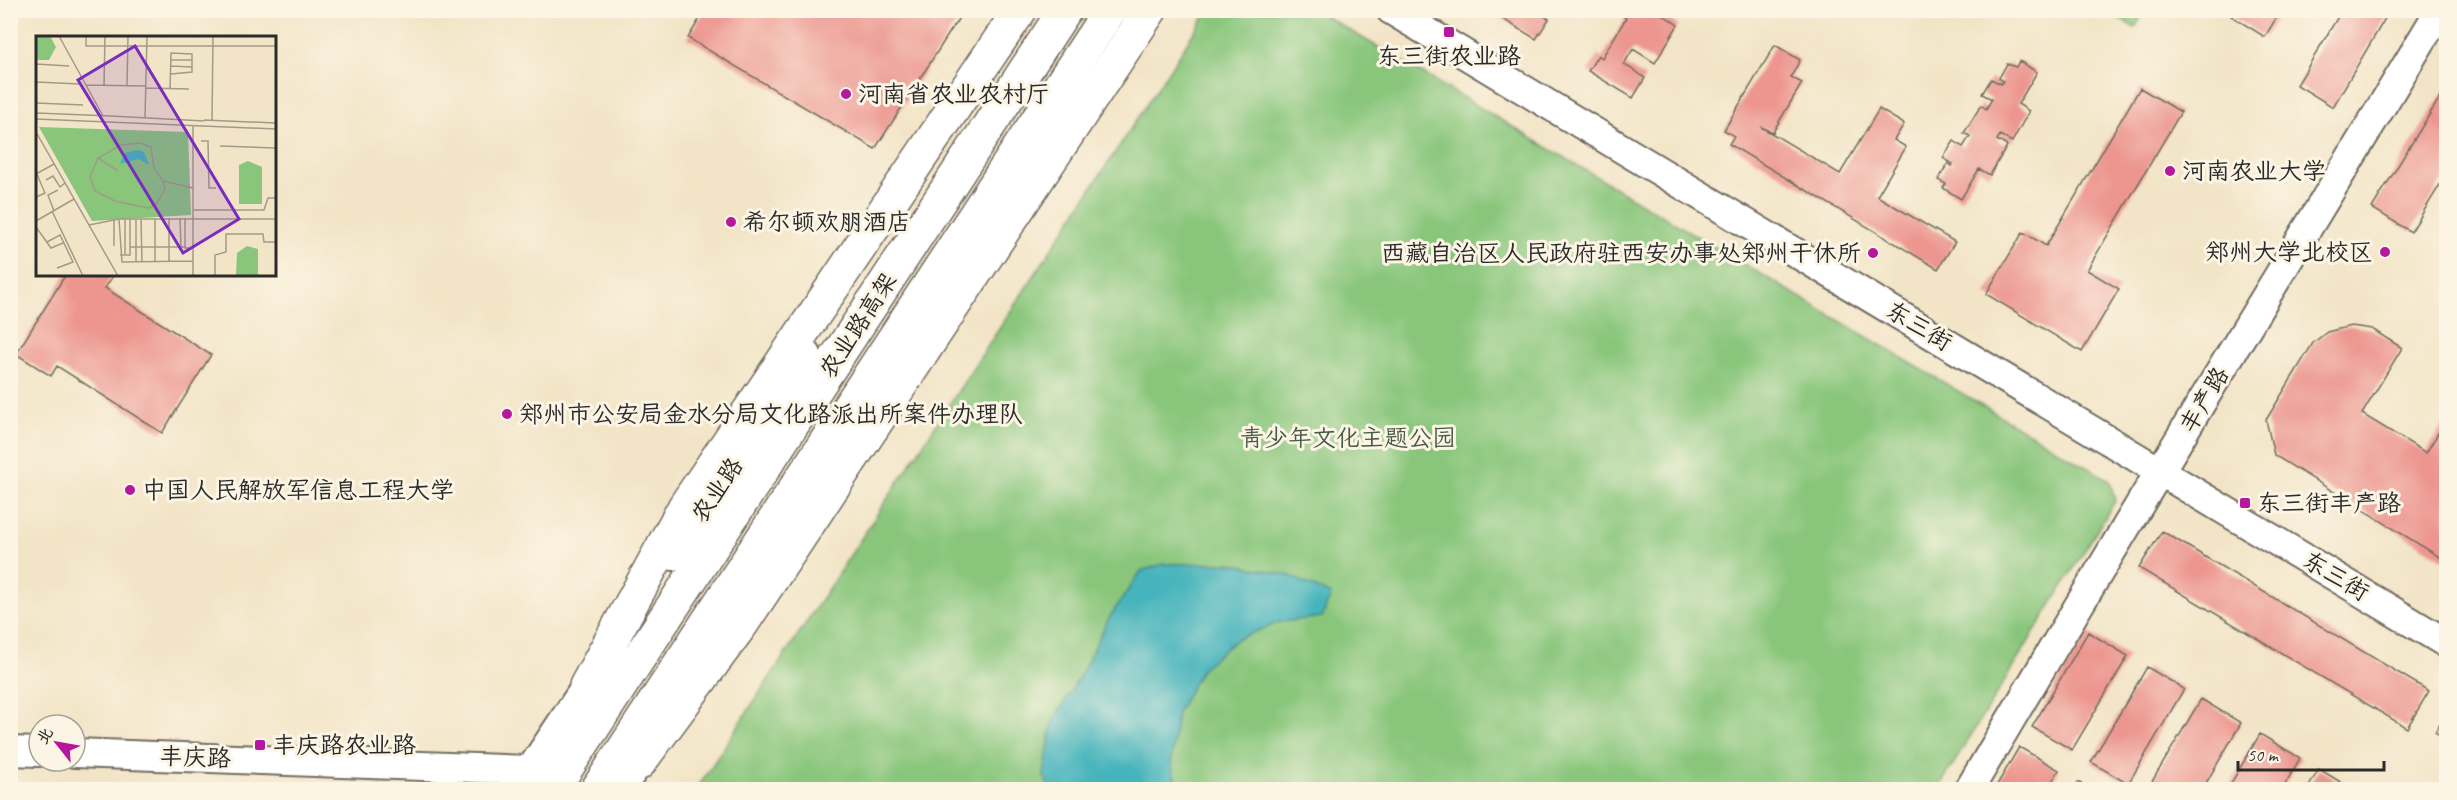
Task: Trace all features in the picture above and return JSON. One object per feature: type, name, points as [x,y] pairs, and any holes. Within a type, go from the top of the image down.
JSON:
[{"type":"highway","points":[[586,686],[685,506],[1020,10]]},
{"type":"highway","name":"农业路高架","points":[[533,783],[1065,10]]},
{"type":"highway","name":"农业路高架","points":[[614,787],[1110,10]]},
{"type":"highway","points":[[614,787],[741,625],[1150,10]]},
{"type":"street","name":"农业路","points":[[533,783],[586,686],[1036,10]]},
{"type":"street","points":[[614,787],[1134,10]]},
{"type":"street","name":"东三街","points":[[1391,10],[2446,643]]},
{"type":"street","name":"丰产路","points":[[1969,789],[2104,561],[2161,471],[2440,10]]},
{"type":"street","points":[[10,751],[27,752]]},
{"type":"street","name":"丰庆路","points":[[87,754],[533,783]]},
{"type":"green space","name":"青少年文化主题公园","points":[[1208,11],[1317,11],[2110,481],[2115,501],[1938,789],[696,790]]},
{"type":"green space","points":[[2106,11],[2145,11],[2135,28]]},
{"type":"water","points":[[1229,563],[1288,575],[1331,595],[1322,617],[1280,622],[1237,639],[1202,668],[1177,713],[1171,762],[1177,789],[1050,789],[1044,776],[1052,723],[1081,674],[1109,618],[1141,571],[1163,564]]},
{"type":"building","name":"河南省农业农村厅","points":[[705,10],[964,10],[875,149],[688,38]]},
{"type":"building","points":[[1496,10],[1535,10],[1549,19],[1536,39],[1494,14]]},
{"type":"building","points":[[1613,10],[1656,10],[1678,25],[1655,63],[1633,49],[1624,64],[1645,78],[1633,98],[1588,71],[1598,55],[1602,58],[1626,18]]},
{"type":"building","points":[[2234,10],[2281,10],[2265,37],[2231,16]]},
{"type":"building","points":[[2342,10],[2390,10],[2333,107],[2297,85]]},
{"type":"building","points":[[1775,45],[1800,60],[1791,77],[1802,83],[1773,132],[1761,127],[1840,174],[1879,109],[1904,124],[1894,140],[1906,147],[1877,196],[1955,242],[1938,269],[1729,144],[1734,136],[1724,130]]},
{"type":"building","points":[[2019,61],[2037,72],[2018,104],[2029,111],[2012,142],[2000,135],[1997,140],[2007,146],[1990,175],[1979,169],[1961,199],[1943,188],[1946,184],[1938,180],[1948,163],[1952,166],[1953,164],[1943,158],[1954,141],[1963,147],[1970,136],[1964,133],[1981,105],[1986,109],[1992,99],[1982,94],[1991,79],[2001,84],[2003,81],[1999,78],[2007,64],[2016,67]]},
{"type":"building","points":[[2140,88],[2181,112],[2087,270],[2119,289],[2082,352],[1986,294],[2023,232],[2046,246]]},
{"type":"building","points":[[2442,94],[2446,97],[2446,175],[2411,232],[2372,208]]},
{"type":"building","points":[[65,276],[113,276],[105,288],[211,355],[162,433],[57,366],[51,376],[16,354]]},
{"type":"building","points":[[2351,326],[2372,329],[2402,348],[2362,414],[2426,453],[2446,420],[2446,561],[2274,455],[2266,420],[2313,343],[2327,332]]},
{"type":"building","points":[[2162,531],[2429,691],[2407,728],[2139,568]]},
{"type":"building","points":[[2088,632],[2128,656],[2072,750],[2032,727]]},
{"type":"building","points":[[2147,667],[2184,689],[2128,784],[2091,762]]},
{"type":"building","points":[[2201,699],[2241,723],[2202,790],[2147,790]]},
{"type":"building","points":[[2446,713],[2446,739],[2435,732]]},
{"type":"building","points":[[2260,734],[2300,758],[2282,790],[2227,790]]},
{"type":"building","points":[[2019,747],[2059,770],[2047,790],[1994,790]]},
{"type":"building","points":[[2319,769],[2354,790],[2307,790]]},
{"type":"building","points":[[2078,782],[2091,790],[2074,790]]},
{"type":"place","name":"东三街农业路","points":[[1449,32]]},
{"type":"place","name":"河南省农业农村厅","points":[[846,94]]},
{"type":"place","name":"河南农业大学","points":[[2170,171]]},
{"type":"place","name":"希尔顿欢朋酒店","points":[[731,222]]},
{"type":"place","name":"郑州大学北校区","points":[[2385,252]]},
{"type":"place","name":"西藏自治区人民政府驻西安办事处郑州干休所","points":[[1873,253]]},
{"type":"place","name":"郑州市公安局金水分局文化路派出所案件办理队","points":[[507,414]]},
{"type":"place","name":"中国人民解放军信息工程大学","points":[[130,490]]},
{"type":"place","name":"东三街丰产路","points":[[2245,503]]},
{"type":"place","name":"丰庆路农业路","points":[[260,745]]}]
